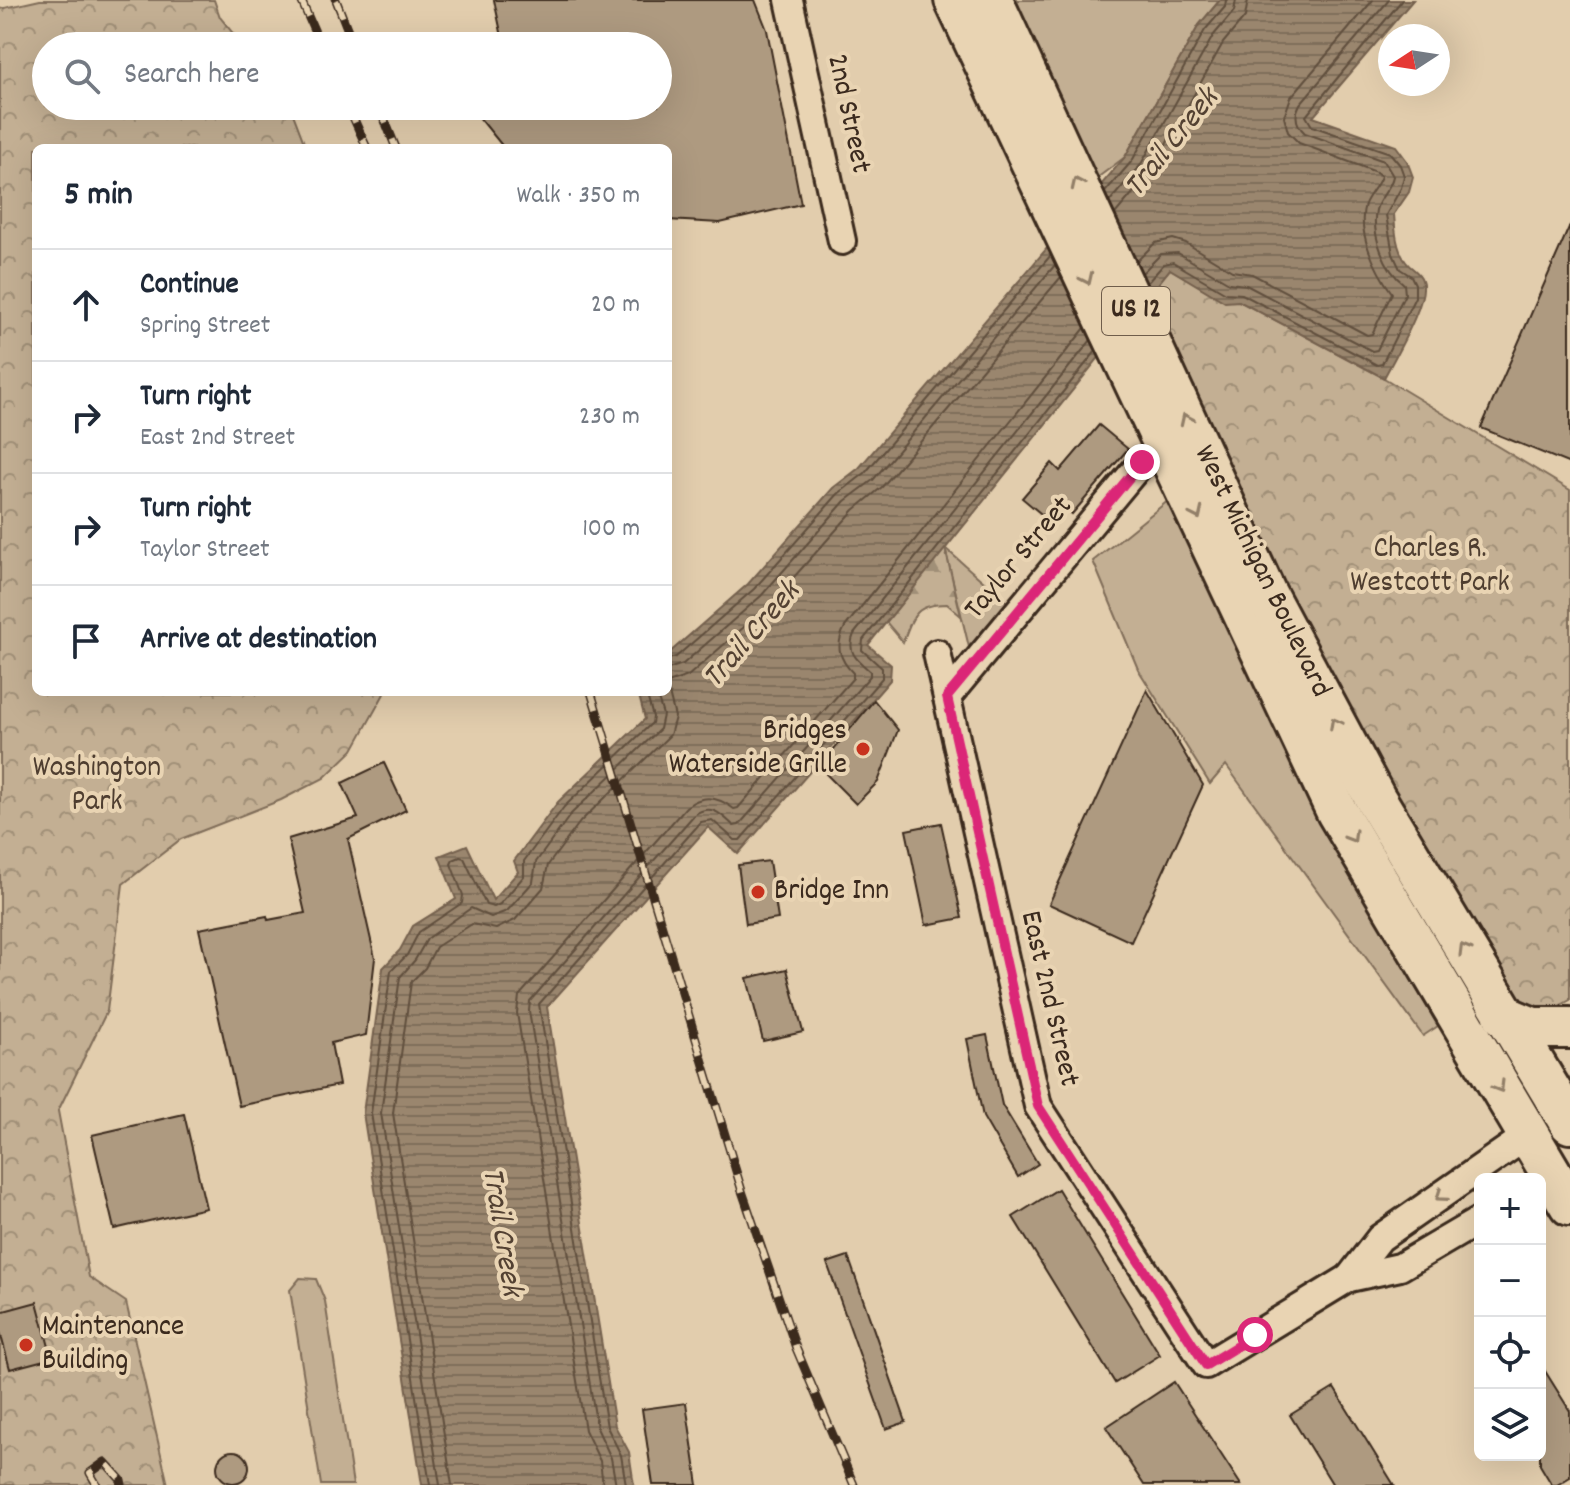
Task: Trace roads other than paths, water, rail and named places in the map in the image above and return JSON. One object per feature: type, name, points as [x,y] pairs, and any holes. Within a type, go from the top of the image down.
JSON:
[{"type":"main road","name":"West Michigan Boulevard","points":[[955,0],[994,29],[1255,604],[1337,812],[1528,1135]]},
{"type":"main road","name":"West Michigan Boulevard","points":[[1255,604],[1504,1016],[1567,1109]]},
{"type":"main road","points":[[1504,1016],[1533,1028],[1570,1028]]},
{"type":"main road","points":[[1528,1135],[1567,1109]]},
{"type":"main road","name":"US 12","points":[[1528,1135],[1558,1183]]},
{"type":"street","name":"2nd Street","points":[[789,0],[842,241]]},
{"type":"street","name":"Taylor Street","points":[[947,697],[1142,462]]},
{"type":"street","name":"East 2nd Street","points":[[937,653],[1038,1106],[1206,1365],[1349,1278]]},
{"type":"street","points":[[1349,1278],[1380,1238],[1528,1135]]},
{"type":"street","points":[[1349,1278],[1400,1267],[1474,1224]]},
{"type":"water","name":"Trail Creek","points":[[1220,0],[1413,0],[1392,24],[1378,24],[1378,41],[1313,117],[1396,146],[1407,161],[1413,177],[1409,192],[1394,214],[1395,226],[1400,251],[1421,277],[1423,289],[1403,343],[1384,378],[1239,301],[1225,302],[1170,269],[868,645],[891,665],[890,680],[738,854],[708,827],[547,1007],[615,1426],[629,1452],[634,1485],[422,1485],[363,1113],[383,968],[400,950],[413,926],[456,899],[439,856],[467,845],[493,900],[518,872],[514,861],[558,802],[645,719],[639,696],[672,696],[672,650],[748,584],[833,488],[859,468],[1125,157],[1199,25]]},
{"type":"railway","points":[[301,0],[315,32]]},
{"type":"railway","points":[[336,0],[349,32]]},
{"type":"railway","points":[[354,120],[365,144]]},
{"type":"railway","points":[[385,120],[394,144]]},
{"type":"railway","points":[[592,696],[742,1191],[796,1348],[854,1485]]},
{"type":"railway","points":[[97,1485],[90,1473],[105,1462],[122,1485]]},
{"type":"place","name":"Bridges Waterside Grille","points":[[863,749]]},
{"type":"place","name":"Bridge Inn","points":[[758,892]]},
{"type":"place","name":"Maintenance Building","points":[[26,1345]]},
{"type":"park label","name":"Charles R. Westcott Park","points":[[1430,567]]},
{"type":"park label","name":"Washington Park","points":[[97,786]]}]
